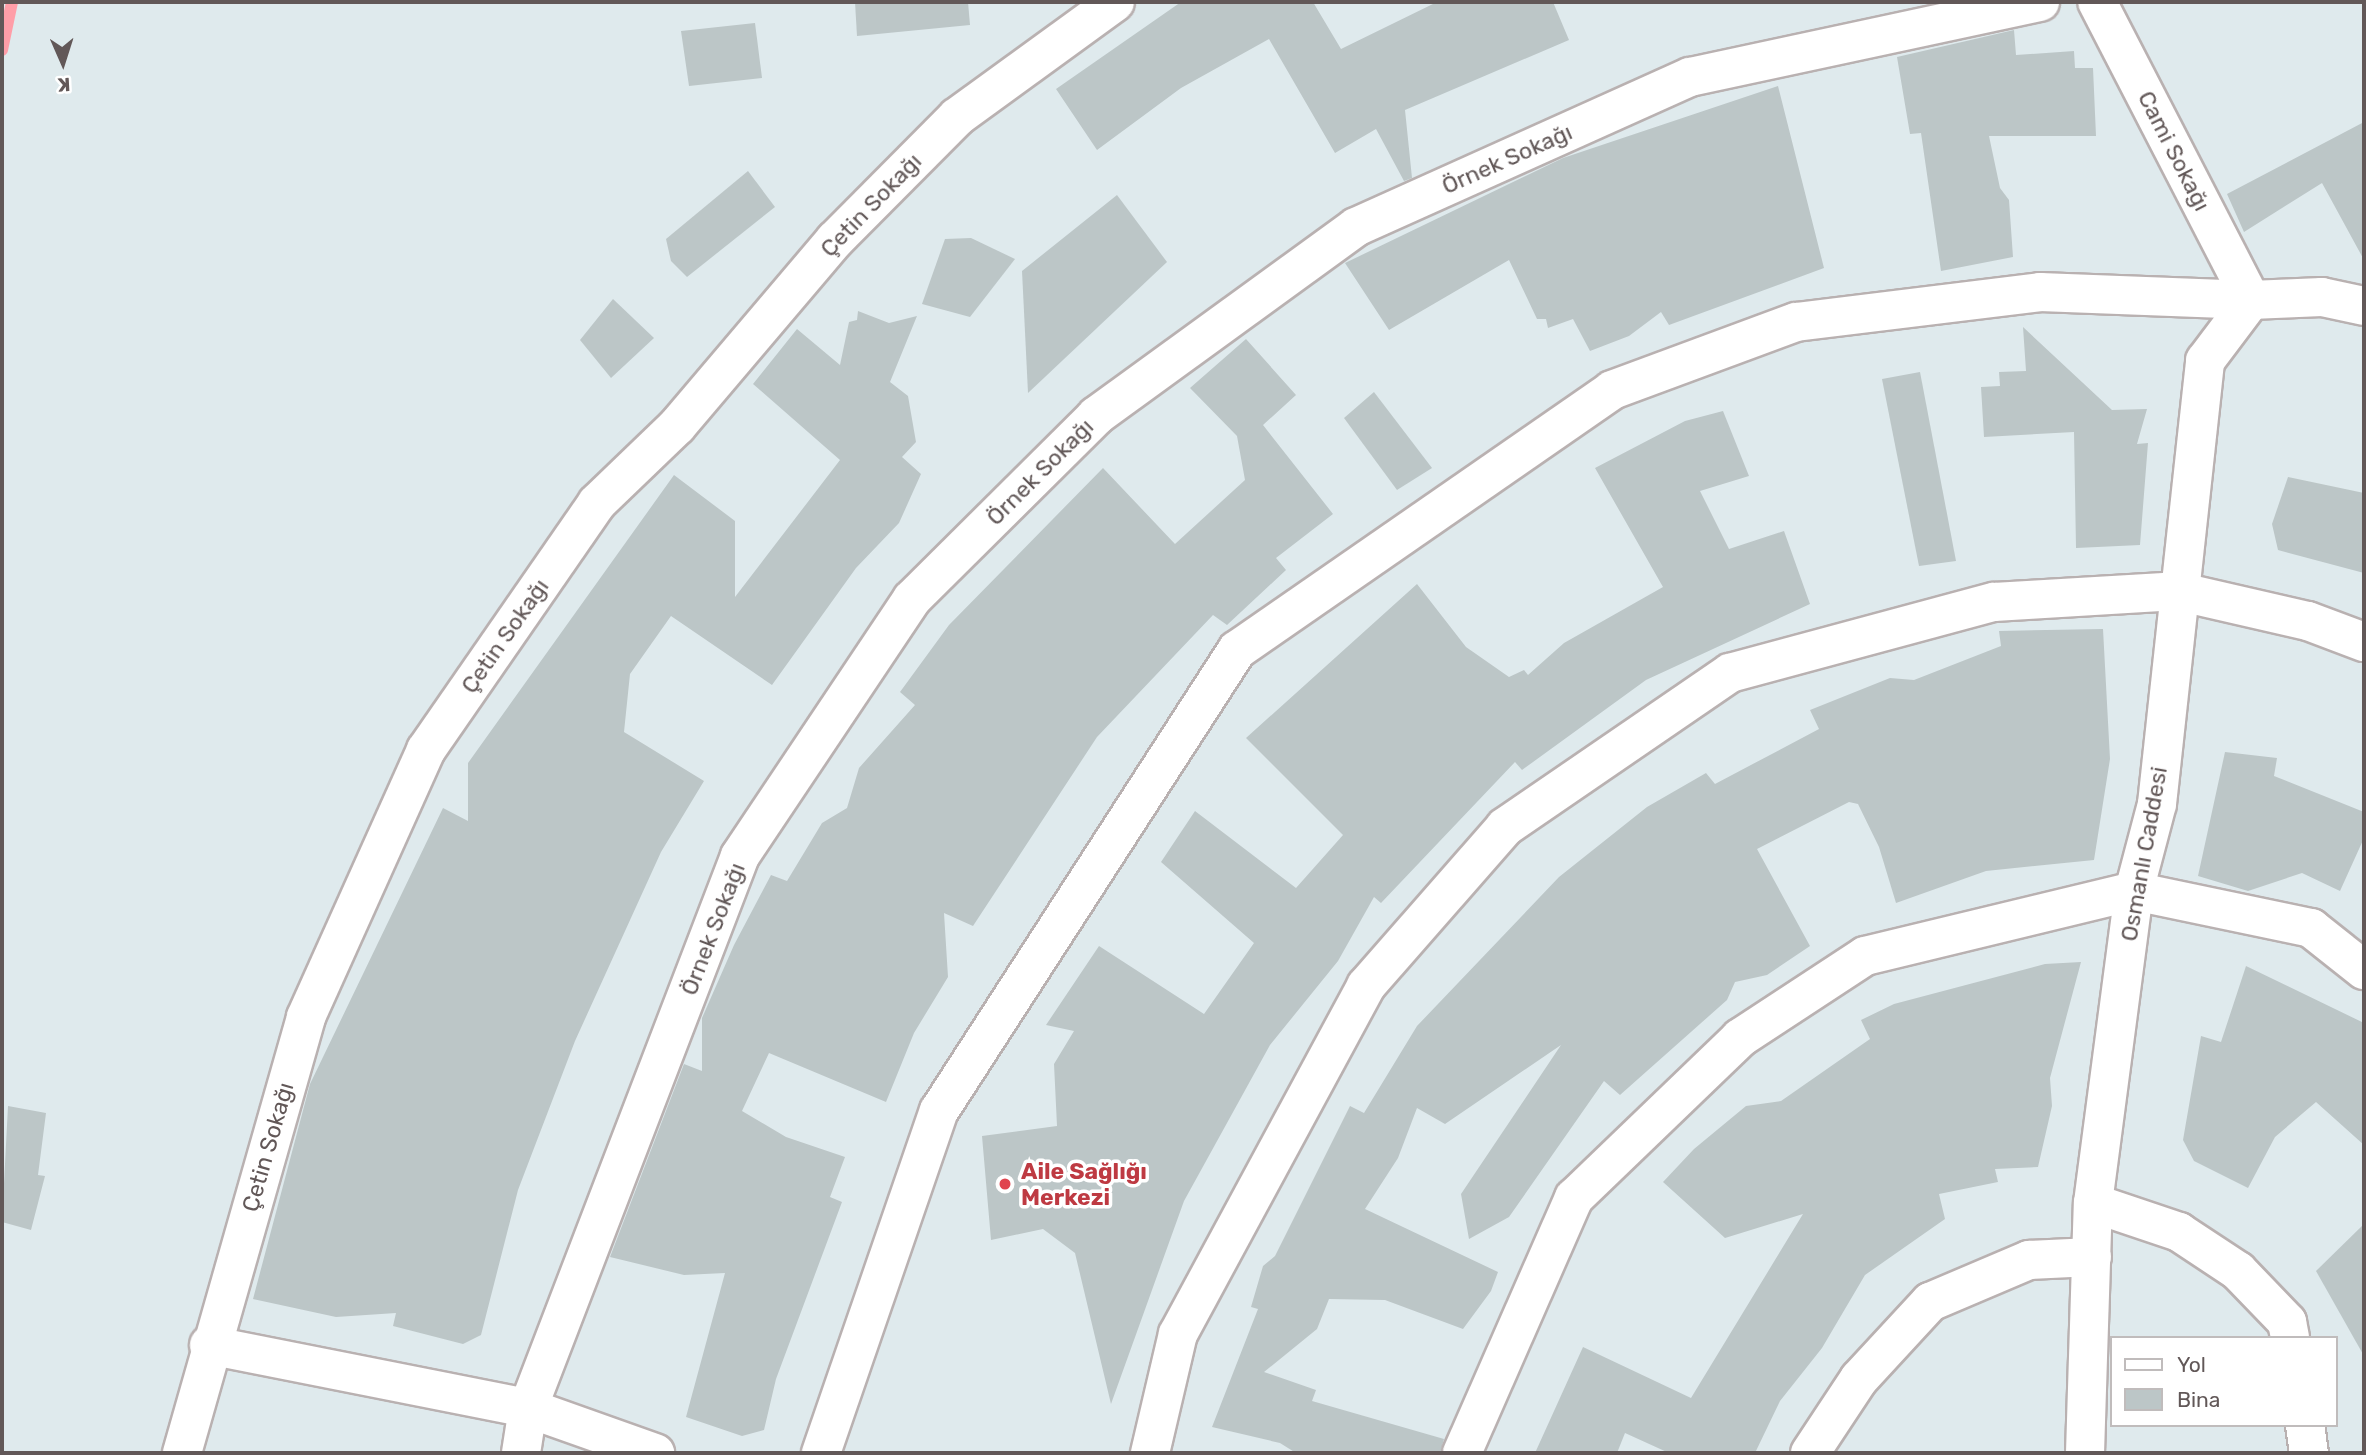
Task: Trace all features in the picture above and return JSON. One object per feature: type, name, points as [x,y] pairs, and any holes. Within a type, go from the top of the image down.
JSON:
[{"type":"street","name":"Çetin Sokağı","points":[[182,1453],[209,1345],[306,1017],[426,750],[597,503],[677,426],[835,240],[957,117],[1115,2]]},
{"type":"street","name":"Örnek Sokağı","points":[[521,1453],[528,1408],[740,856],[912,599],[1096,416],[1356,227],[1678,82],[2040,2]]},
{"type":"street","name":"Cami Sokağı","points":[[2097,2],[2251,300]]},
{"type":"street","points":[[821,1453],[939,1111],[1237,650],[1612,390],[1796,322],[2040,292],[2251,300],[2322,297],[2364,306]]},
{"type":"street","name":"Osmanlı Caddesi","points":[[2085,1453],[2093,1203],[2134,891],[2157,804],[2177,591],[2206,361],[2251,300]]},
{"type":"street","points":[[1150,1453],[1178,1334],[1366,986],[1505,827],[1730,673],[1994,601],[2177,591],[2308,621],[2364,642]]},
{"type":"street","points":[[1462,1453],[1574,1198],[1740,1038],[1865,956],[2134,891],[2311,928],[2364,970]]},
{"type":"street","points":[[2093,1203],[2179,1232],[2238,1271],[2287,1322],[2290,1336]]},
{"type":"street","points":[[1810,1453],[1859,1379],[1930,1302],[2029,1260],[2092,1257]]},
{"type":"street","points":[[209,1345],[528,1408],[655,1453]]},
{"type":"street","points":[[2305,1427],[2309,1453]]},
{"type":"building","points":[[855,2],[968,2],[970,25],[857,36]]},
{"type":"building","points":[[1181,2],[1313,2],[1341,49],[1437,2],[1553,2],[1569,40],[1405,110],[1412,178],[1404,181],[1376,129],[1335,153],[1269,39],[1181,88],[1097,150],[1056,89]]},
{"type":"building","points":[[755,23],[762,78],[689,86],[681,31]]},
{"type":"building","points":[[2014,30],[2016,55],[2074,51],[2075,68],[2093,68],[2096,136],[1989,136],[2000,188],[2009,200],[2013,257],[1941,271],[1921,133],[1910,134],[1897,57]]},
{"type":"building","points":[[1778,86],[1824,268],[1669,325],[1661,312],[1629,336],[1590,351],[1573,319],[1548,328],[1546,319],[1537,319],[1509,260],[1389,330],[1345,263],[1563,158]]},
{"type":"building","points":[[2364,122],[2364,260],[2322,183],[2244,232],[2227,194]]},
{"type":"building","points":[[748,171],[775,207],[687,277],[671,261],[666,239]]},
{"type":"building","points":[[1117,195],[1167,262],[1028,393],[1022,271]]},
{"type":"building","points":[[971,238],[1015,259],[970,317],[922,304],[945,239]]},
{"type":"building","points":[[613,299],[654,338],[611,378],[580,340]]},
{"type":"building","points":[[858,311],[889,323],[917,316],[890,382],[908,396],[916,442],[902,457],[921,474],[899,523],[856,568],[772,685],[671,616],[630,674],[624,732],[704,781],[661,852],[575,1041],[518,1190],[481,1335],[463,1344],[393,1326],[396,1313],[336,1317],[253,1299],[310,1084],[443,808],[468,821],[468,763],[674,475],[735,521],[735,597],[840,460],[753,384],[797,329],[840,365],[849,322],[857,320]]},
{"type":"building","points":[[2023,327],[2112,410],[2147,409],[2137,444],[2148,443],[2140,545],[2076,548],[2074,432],[1984,437],[1981,387],[2000,386],[1999,372],[2026,371]]},
{"type":"building","points":[[1246,339],[1296,395],[1263,425],[1333,514],[1276,558],[1286,570],[1227,625],[1213,615],[1097,737],[973,926],[944,913],[948,977],[914,1033],[886,1102],[769,1053],[742,1111],[786,1137],[845,1157],[830,1197],[842,1202],[776,1379],[764,1430],[742,1436],[686,1417],[725,1273],[684,1275],[610,1257],[684,1064],[702,1071],[702,1018],[734,945],[771,875],[787,881],[822,823],[847,808],[859,768],[915,705],[900,692],[949,625],[1103,468],[1175,544],[1245,480],[1237,436],[1190,388]]},
{"type":"building","points":[[1920,372],[1956,561],[1919,566],[1882,379]]},
{"type":"building","points":[[1374,392],[1432,468],[1397,490],[1344,418]]},
{"type":"building","points":[[1723,411],[1749,476],[1700,491],[1729,549],[1784,531],[1810,604],[1646,680],[1522,770],[1515,762],[1381,903],[1374,897],[1338,961],[1270,1045],[1184,1201],[1111,1404],[1075,1253],[1043,1229],[991,1240],[982,1136],[1057,1126],[1054,1064],[1074,1031],[1046,1025],[1099,946],[1204,1014],[1254,943],[1161,862],[1195,811],[1296,888],[1343,835],[1246,738],[1417,584],[1466,647],[1509,677],[1524,670],[1528,675],[1564,643],[1663,587],[1595,468],[1685,421]]},
{"type":"building","points":[[2288,477],[2364,493],[2364,573],[2278,550],[2272,524]]},
{"type":"building","points":[[2103,629],[2110,759],[2094,860],[1986,871],[1896,903],[1879,847],[1858,804],[1849,802],[1757,849],[1810,946],[1767,975],[1735,982],[1727,1000],[1620,1095],[1604,1081],[1509,1217],[1469,1239],[1461,1194],[1561,1045],[1445,1124],[1417,1108],[1398,1158],[1365,1209],[1498,1272],[1491,1291],[1463,1329],[1385,1300],[1329,1299],[1317,1329],[1264,1372],[1316,1390],[1312,1401],[1444,1439],[1440,1453],[1296,1453],[1280,1443],[1212,1427],[1258,1309],[1251,1307],[1263,1266],[1275,1256],[1350,1106],[1364,1113],[1417,1026],[1559,877],[1647,807],[1706,773],[1715,784],[1819,729],[1810,710],[1890,678],[1914,680],[2001,646],[1999,631]]},
{"type":"building","points":[[2225,752],[2277,758],[2274,776],[2364,812],[2364,838],[2340,891],[2302,873],[2248,891],[2198,876]]},
{"type":"building","points":[[2081,962],[2050,1078],[2052,1106],[2038,1167],[1995,1169],[1998,1182],[1939,1194],[1945,1219],[1865,1275],[1822,1348],[1780,1401],[1755,1453],[1669,1453],[1625,1433],[1617,1453],[1535,1453],[1583,1347],[1691,1398],[1803,1214],[1725,1238],[1663,1182],[1694,1149],[1746,1106],[1781,1101],[1870,1039],[1861,1020],[1894,1004],[2045,964]]},
{"type":"building","points":[[2246,966],[2364,1023],[2364,1145],[2316,1102],[2275,1137],[2248,1188],[2194,1161],[2183,1140],[2201,1036],[2221,1042]]},
{"type":"building","points":[[8,1106],[46,1113],[38,1175],[45,1176],[31,1230],[2,1222]]},
{"type":"building","points":[[2364,1224],[2364,1356],[2316,1271]]},
{"type":"waterway","points":[[2,50],[12,2]]},
{"type":"place","name":"Aile Sağlığı Merkezi","points":[[1005,1184]]}]
